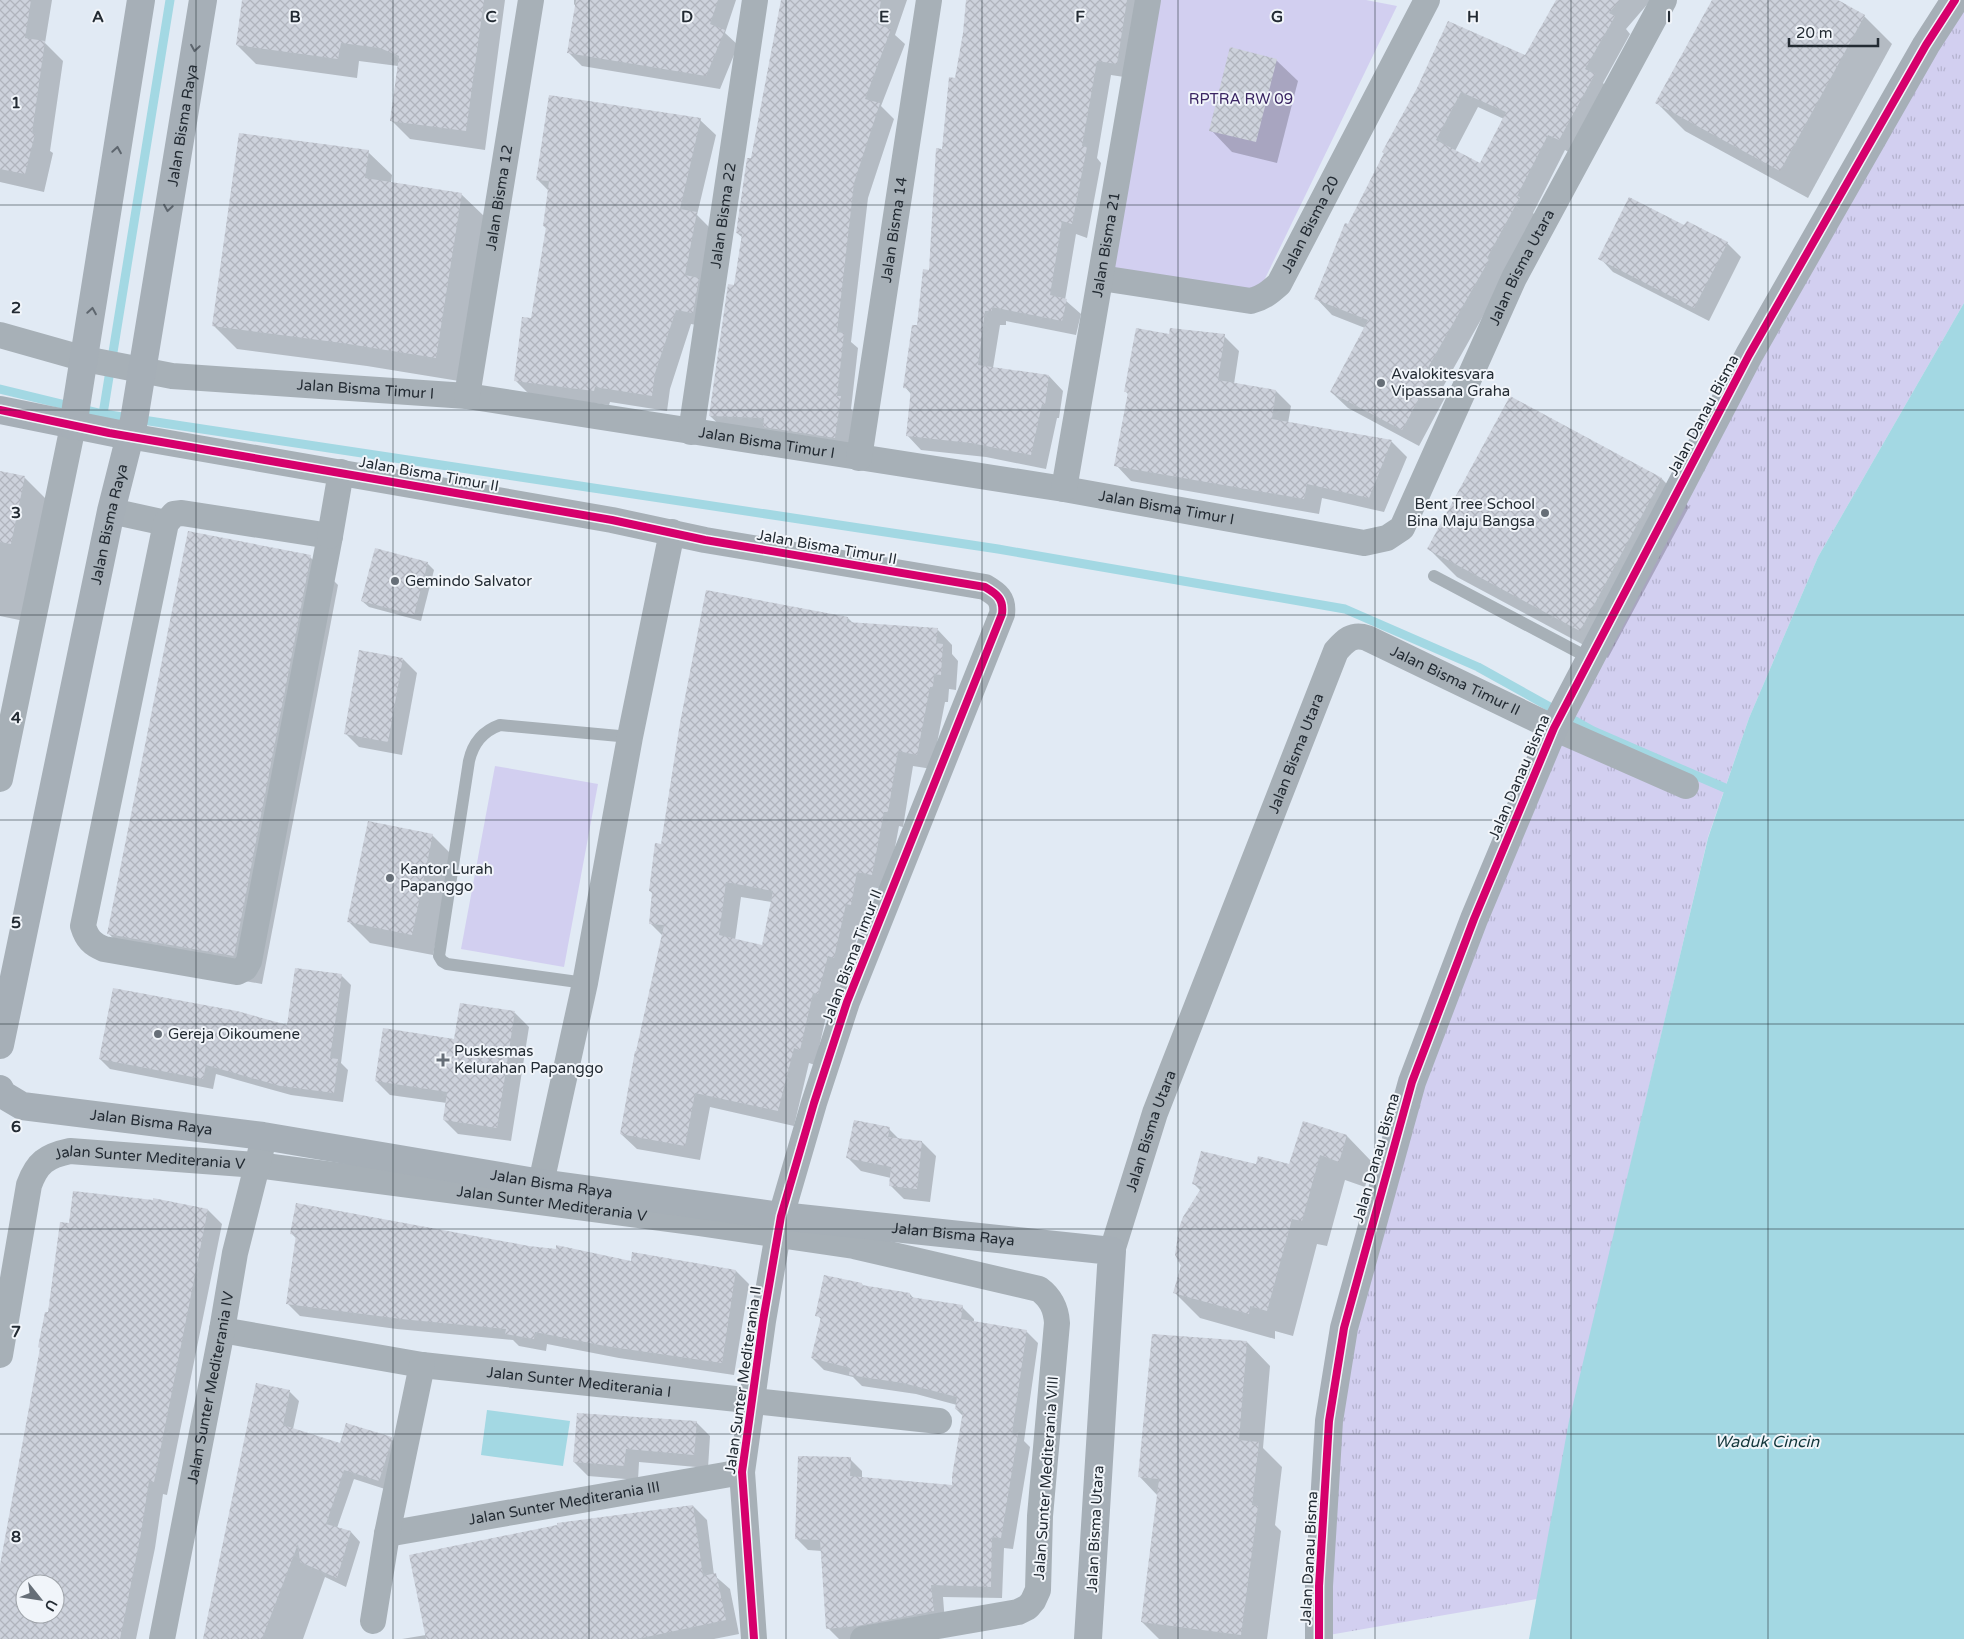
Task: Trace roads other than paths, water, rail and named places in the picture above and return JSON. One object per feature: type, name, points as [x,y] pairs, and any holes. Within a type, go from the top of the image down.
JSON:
[{"type":"street","points":[[0,779],[86,362],[141,0]]},
{"type":"street","name":"Jalan Bisma Raya","points":[[0,1045],[111,510],[131,428],[136,374],[203,0]]},
{"type":"street","name":"Jalan Bisma 12","points":[[467,396],[531,0]]},
{"type":"street","name":"Jalan Bisma 22","points":[[691,432],[754,0]]},
{"type":"street","name":"Jalan Bisma 14","points":[[859,458],[928,0]]},
{"type":"street","name":"Jalan Bisma 21","points":[[1064,489],[1148,0]]},
{"type":"street","name":"Jalan Bisma 20","points":[[1101,278],[1251,301],[1260,299],[1270,292],[1279,284],[1427,0]]},
{"type":"street","name":"Jalan Bisma Utara","points":[[1387,538],[1402,528],[1514,278],[1664,0]]},
{"type":"street","name":"Jalan Danau Bisma","points":[[1319,1639],[1319,1599],[1329,1421],[1344,1328],[1412,1082],[1474,920],[1556,723],[1750,355],[1926,45],[1955,0]]},
{"type":"street","name":"Jalan Bisma Timur I","points":[[0,335],[86,362],[136,374],[467,396],[1064,489],[1364,543],[1387,538]]},
{"type":"street","name":"Jalan Bisma Timur II","points":[[0,410],[131,428],[341,472],[672,532],[705,540],[985,587],[997,595],[1003,606],[998,622],[847,1002],[814,1103],[780,1226]]},
{"type":"street","points":[[330,536],[182,512],[174,514],[166,523],[83,926],[93,945],[104,949],[237,972],[245,968],[249,962],[330,536],[341,472]]},
{"type":"street","points":[[111,510],[166,523]]},
{"type":"street","points":[[541,1183],[585,983],[630,737],[672,532]]},
{"type":"street","name":"Jalan Bisma Timur II","points":[[1336,651],[1344,642],[1355,636],[1367,638],[1556,723],[1686,786]]},
{"type":"street","name":"Jalan Bisma Utara","points":[[1088,1639],[1112,1251],[1154,1113],[1336,651]]},
{"type":"street","name":"Jalan Bisma Raya","points":[[0,1089],[2,1094],[22,1106],[263,1136],[780,1226],[1112,1251]]},
{"type":"street","name":"Jalan Sunter Mediterania IV","points":[[162,1639],[235,1254],[263,1136]]},
{"type":"street","name":"Jalan Sunter Mediterania V","points":[[0,1355],[29,1185],[37,1167],[46,1159],[70,1151],[257,1165],[700,1223],[780,1226],[864,1249],[1029,1287],[1038,1290],[1049,1298]]},
{"type":"street","name":"Jalan Sunter Mediterania II","points":[[754,1639],[742,1472],[763,1321],[780,1226]]},
{"type":"street","name":"Jalan Sunter Mediterania VIII","points":[[863,1639],[1018,1612],[1028,1607],[1033,1601],[1038,1590],[1040,1516],[1057,1323],[1054,1308],[1049,1298]]},
{"type":"street","name":"Jalan Sunter Mediterania I","points":[[222,1330],[422,1365],[939,1421]]},
{"type":"street","points":[[373,1621],[387,1534],[422,1365]]},
{"type":"street","name":"Jalan Sunter Mediterania III","points":[[387,1534],[742,1472]]},
{"type":"lane","points":[[1434,576],[1588,664]]},
{"type":"lane","points":[[585,983],[478,970],[447,964],[439,956],[469,761],[471,753],[482,734],[500,725],[630,737]]},
{"type":"water","name":"Waduk Cincin","points":[[1964,303],[1964,1639],[1529,1639],[1569,1421],[1708,838],[1749,718],[1818,557]]},
{"type":"water","points":[[487,1410],[570,1421],[563,1466],[481,1455]]},
{"type":"waterway","points":[[103,414],[170,0]]},
{"type":"waterway","points":[[0,389],[103,414],[998,549],[1345,609],[1478,667],[1593,731],[1725,788]]},
{"type":"place","name":"Avalokitesvara Vipassana Graha","points":[[1381,383]]},
{"type":"place","name":"Bent Tree School Bina Maju Bangsa","points":[[1545,513]]},
{"type":"place","name":"Gemindo Salvator","points":[[395,581]]},
{"type":"place","name":"Kantor Lurah Papanggo","points":[[390,878]]},
{"type":"place","name":"Gereja Oikoumene","points":[[158,1034]]},
{"type":"place","name":"Puskesmas Kelurahan Papanggo","points":[[443,1060]]},
{"type":"park label","name":"RPTRA RW 09","points":[[1241,99]]}]
